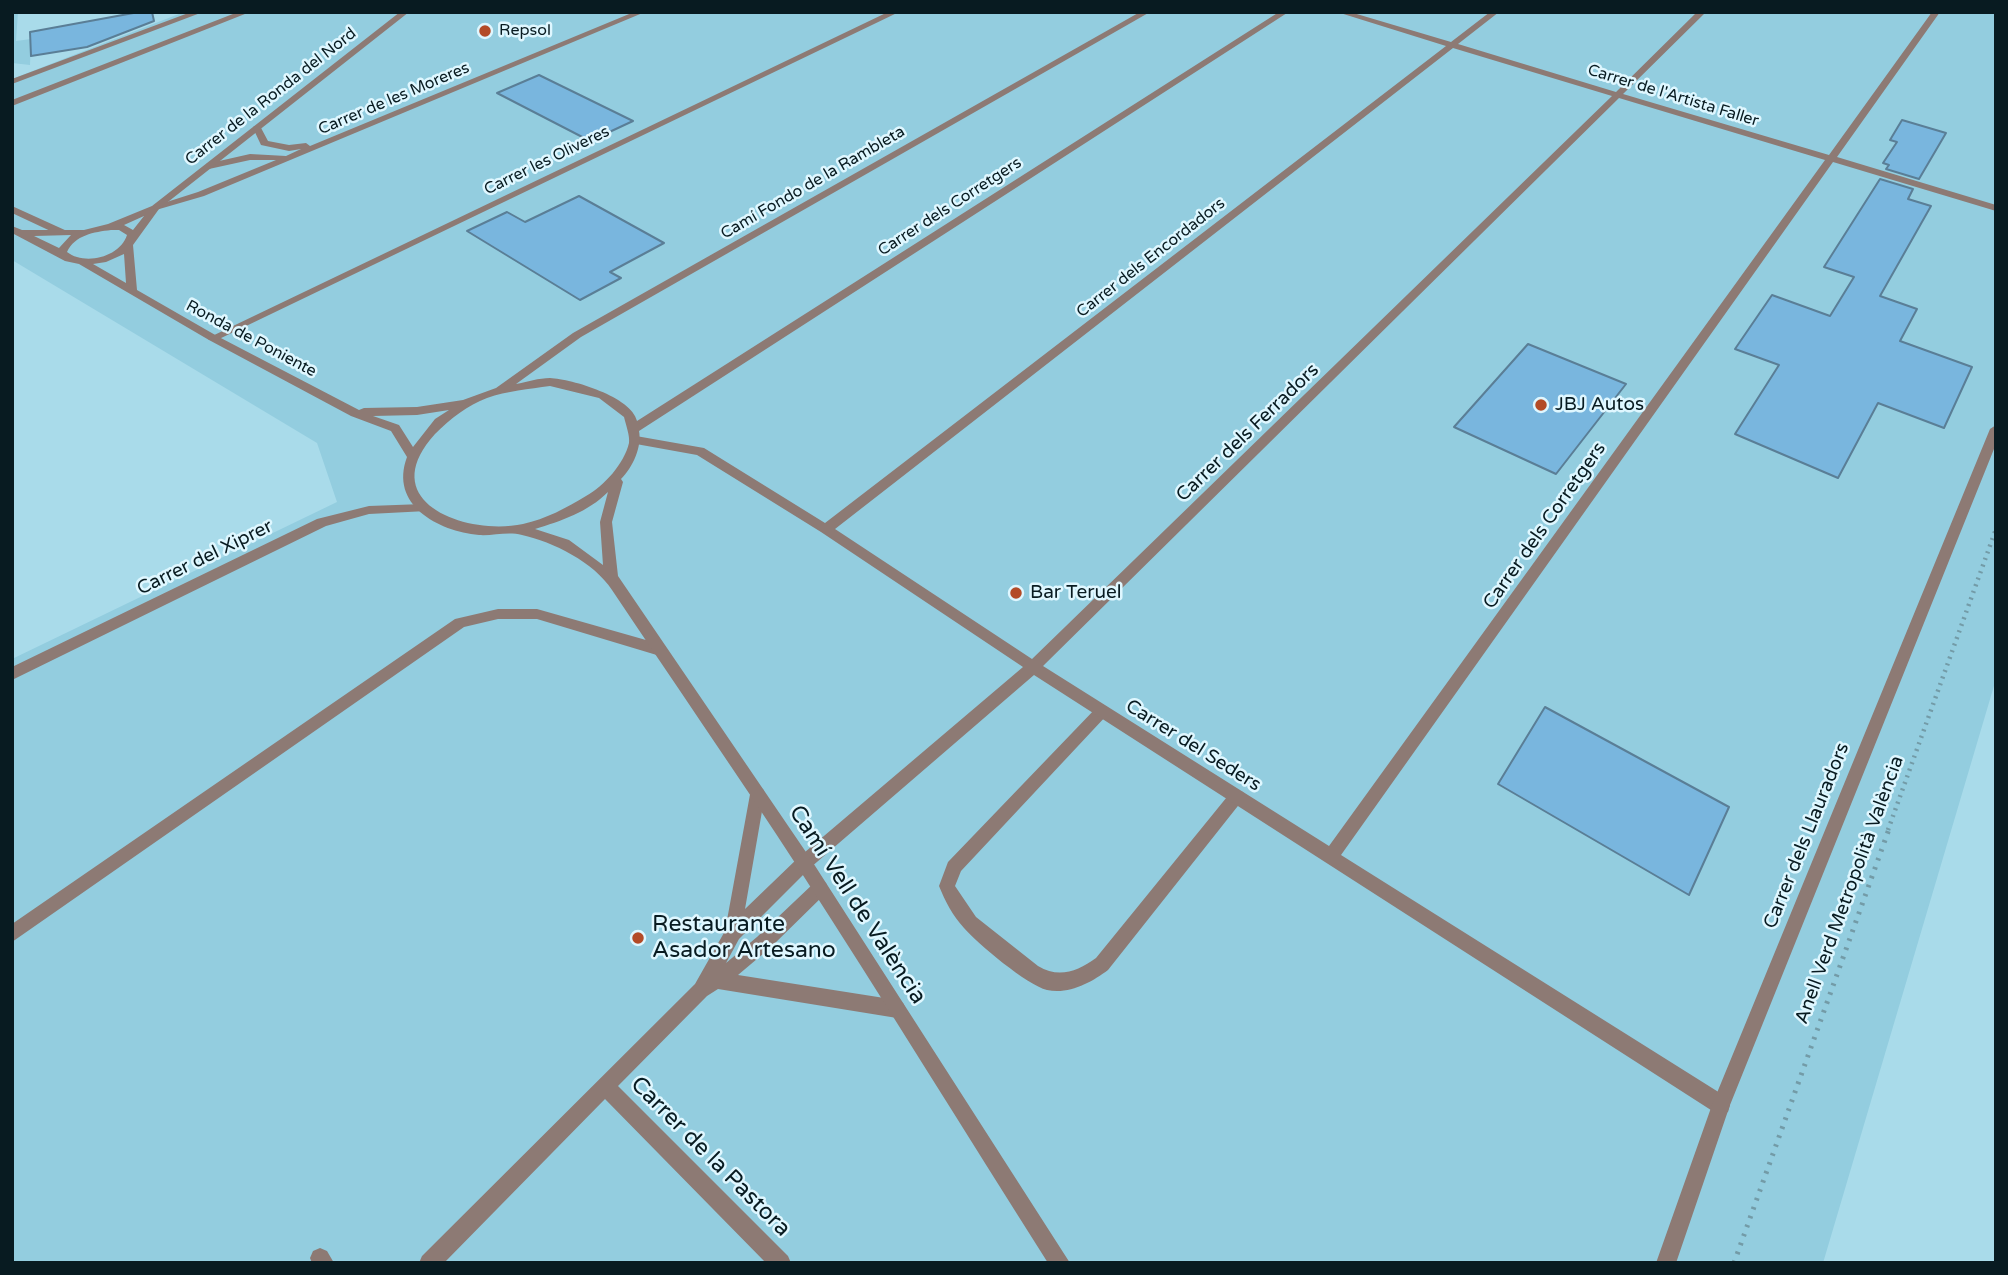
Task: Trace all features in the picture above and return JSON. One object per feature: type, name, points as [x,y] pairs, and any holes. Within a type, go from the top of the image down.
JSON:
[{"type":"street","points":[[12,103],[22,91],[13,82],[199,12]]},
{"type":"street","points":[[12,103],[246,12]]},
{"type":"street","name":"Carrer de la Ronda del Nord","points":[[18,231],[87,232],[111,227],[156,207],[405,12]]},
{"type":"street","name":"Carrer de les Moreres","points":[[156,207],[201,194],[641,12]]},
{"type":"street","name":"Carrer les Oliveres","points":[[213,338],[895,12]]},
{"type":"street","name":"Camí Fondo de la Rambleta","points":[[501,389],[577,335],[1146,12]]},
{"type":"street","points":[[1266,12],[1283,13]]},
{"type":"street","name":"Carrer de l'Artista Faller","points":[[1341,12],[1996,208]]},
{"type":"street","name":"Carrer dels Encordadors","points":[[826,529],[1495,12]]},
{"type":"street","name":"Carrer dels Ferradors","points":[[804,863],[1033,667],[1702,12]]},
{"type":"street","name":"Carrer dels Corretgers","points":[[1331,856],[1936,12]]},
{"type":"street","name":"Carrer dels Corretgers","points":[[636,434],[1283,13]]},
{"type":"street","points":[[257,128],[264,143],[289,148],[324,144]]},
{"type":"street","points":[[209,166],[250,158],[290,158]]},
{"type":"street","name":"Carrer de la Ronda del Nord","points":[[130,242],[156,207]]},
{"type":"street","points":[[12,209],[64,233]]},
{"type":"street","points":[[111,227],[128,230],[132,292]]},
{"type":"street","name":"Ronda de Poniente","points":[[18,231],[62,253],[72,261],[82,262],[213,338],[355,413],[395,428],[412,456]]},
{"type":"street","points":[[62,253],[69,242],[87,232]]},
{"type":"street","points":[[82,262],[106,257],[130,242]]},
{"type":"street","points":[[550,382],[601,391],[624,407],[636,434],[628,466],[617,481],[589,505],[551,522],[492,532],[453,527],[429,515],[411,495],[407,481],[412,456],[436,424],[466,403],[501,389],[550,382]]},
{"type":"street","name":"Ronda de Poniente","points":[[355,413],[417,411],[466,403]]},
{"type":"street","name":"Carrer dels Llauradors","points":[[1666,1263],[1721,1105],[1996,429]]},
{"type":"street","name":"Carrer del Seders","points":[[636,434],[700,452],[826,529],[1033,667],[1721,1105]]},
{"type":"street","name":"Camí Vell de València","points":[[611,576],[606,522],[617,481]]},
{"type":"street","name":"Carrer del Xiprer","points":[[12,674],[322,522],[369,510],[423,508]]},
{"type":"street","name":"Camí Vell de València","points":[[514,528],[564,542],[611,576],[804,863],[1060,1263]]},
{"type":"street","points":[[12,934],[460,623],[498,614],[537,614],[660,650]]},
{"type":"street","points":[[1102,711],[954,867],[947,886],[956,905],[971,925],[1044,980],[1065,982],[1088,974],[1102,964],[1237,797]]},
{"type":"street","name":"Carrer de la Pastora","points":[[709,985],[733,933],[757,794]]},
{"type":"street","name":"Carrer de la Pastora","points":[[733,933],[804,863]]},
{"type":"street","name":"Carrer de la Pastora","points":[[429,1263],[604,1085],[709,985],[781,929],[820,888]]},
{"type":"street","points":[[709,985],[897,1009]]},
{"type":"street","name":"Carrer de la Pastora","points":[[604,1085],[781,1263]]},
{"type":"path","name":"Anell Verd Metropolità València","points":[[1734,1263],[1996,529]]},
{"type":"shaded area","points":[[12,12],[18,12],[16,41],[31,39],[30,65],[12,63]]},
{"type":"shaded area","points":[[184,12],[1996,12],[1996,679],[1823,1263],[12,1263],[12,659],[337,502],[317,443],[12,260],[12,79]]},
{"type":"building","points":[[139,12],[152,12],[154,21],[87,47],[31,56],[30,32]]},
{"type":"building","points":[[539,75],[633,121],[590,141],[497,93]]},
{"type":"building","points":[[1902,120],[1946,133],[1919,179],[1886,169],[1889,165],[1883,163],[1897,142],[1890,140]]},
{"type":"building","points":[[1880,179],[1913,189],[1908,199],[1931,206],[1880,296],[1917,309],[1900,341],[1972,367],[1944,428],[1878,403],[1838,478],[1735,434],[1779,365],[1735,349],[1772,295],[1830,316],[1854,277],[1824,267]]},
{"type":"building","points":[[579,196],[664,243],[610,272],[621,278],[580,300],[467,231],[507,212],[525,222]]},
{"type":"building","name":"JBJ Autos","points":[[1528,344],[1626,384],[1556,474],[1454,427]]},
{"type":"building","points":[[1545,707],[1729,807],[1689,895],[1498,784]]},
{"type":"place","name":"Repsol","points":[[485,31]]},
{"type":"place","name":"JBJ Autos","points":[[1541,405]]},
{"type":"place","name":"Bar Teruel","points":[[1016,593]]},
{"type":"place","name":"Restaurante Asador Artesano","points":[[638,938]]}]
